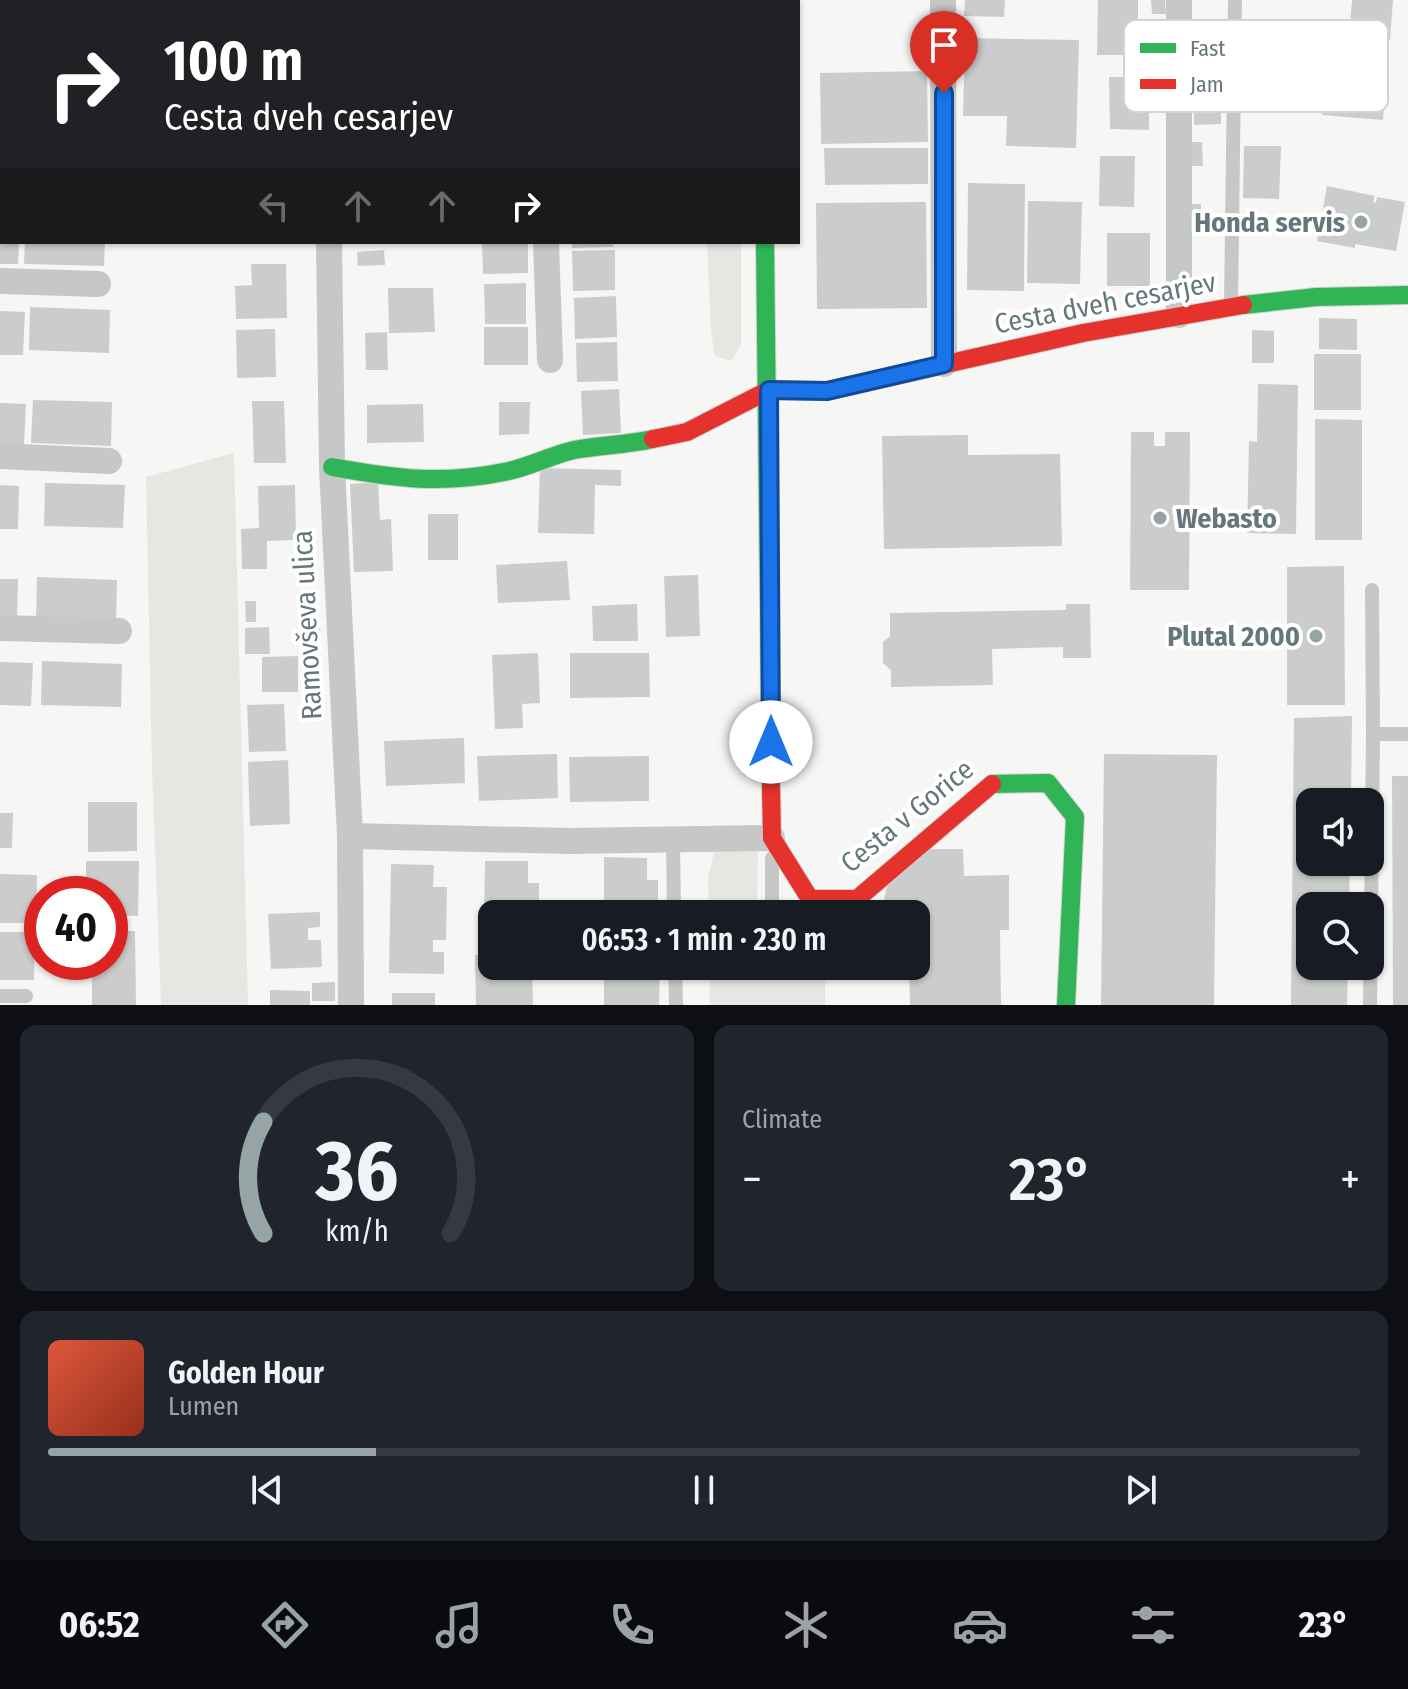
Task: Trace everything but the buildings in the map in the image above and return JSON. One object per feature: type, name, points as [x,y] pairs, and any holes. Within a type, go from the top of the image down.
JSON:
[{"type":"street","points":[[0,0],[11,0]]},
{"type":"street","points":[[943,0],[944,364]]},
{"type":"street","points":[[1179,112],[1179,315]]},
{"type":"street","name":"Ramovševa ulica","points":[[329,244],[332,467],[350,836],[351,1005]]},
{"type":"street","points":[[546,244],[550,360]]},
{"type":"street","points":[[350,836],[570,841],[772,838],[765,244]]},
{"type":"street","points":[[0,281],[98,284]]},
{"type":"street","name":"Cesta dveh cesarjev","points":[[769,390],[827,391],[1083,333],[1231,306],[1316,297],[1408,295]]},
{"type":"street","points":[[332,467],[398,479],[456,480],[512,470],[574,450],[622,446],[687,432],[769,390]]},
{"type":"street","points":[[0,456],[109,461]]},
{"type":"street","points":[[0,628],[119,631]]},
{"type":"street","name":"Cesta v Gorice","points":[[772,838],[810,899],[857,899],[994,783],[1048,783],[1075,817],[1066,1005]]},
{"type":"lane","points":[[1235,0],[1235,20]]},
{"type":"lane","points":[[1231,306],[1234,112]]},
{"type":"lane","points":[[1370,1005],[1372,590]]},
{"type":"lane","points":[[1373,734],[1408,734]]},
{"type":"lane","points":[[772,838],[772,900]]},
{"type":"lane","points":[[673,839],[674,900]]},
{"type":"lane","points":[[675,980],[676,1005]]},
{"type":"lane","points":[[0,996],[26,996]]},
{"type":"shaded area","points":[[707,244],[741,244],[741,345],[731,361],[715,356]]},
{"type":"shaded area","points":[[234,453],[248,1005],[161,1005],[146,477]]},
{"type":"shaded area","points":[[715,850],[758,851],[757,900],[709,900],[708,877]]},
{"type":"shaded area","points":[[709,980],[825,980],[825,1005],[710,1005]]},
{"type":"traffic: fast","points":[[765,244],[771,788]]},
{"type":"traffic: fast","points":[[1243,305],[1316,297],[1408,295]]},
{"type":"traffic: fast","points":[[332,467],[420,479],[462,478],[509,471],[574,450],[653,439]]},
{"type":"traffic: fast","points":[[992,784],[1048,783],[1075,817],[1066,1005]]},
{"type":"traffic: jam","points":[[653,439],[687,432],[769,390],[827,391],[1083,333],[1243,305]]},
{"type":"traffic: jam","points":[[771,788],[772,838],[810,899],[857,899],[992,784]]},
{"type":"place","name":"Honda servis","points":[[1361,222]]},
{"type":"place","name":"Webasto","points":[[1160,518]]},
{"type":"place","name":"Plutal 2000","points":[[1316,636]]},
{"type":"route","points":[[771,742],[769,390],[827,391],[944,364],[944,93]]}]
